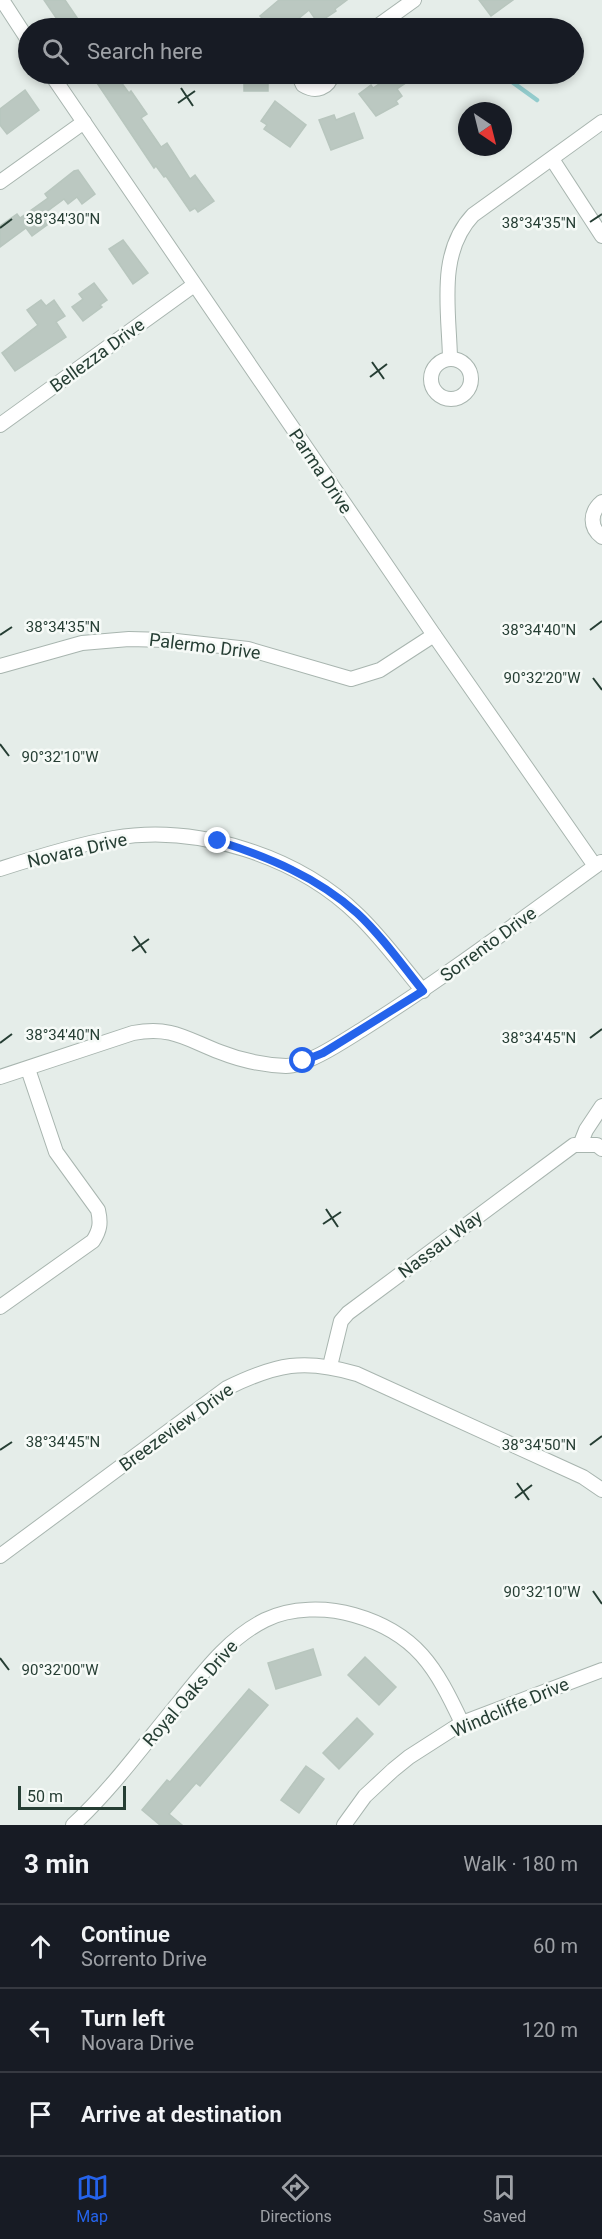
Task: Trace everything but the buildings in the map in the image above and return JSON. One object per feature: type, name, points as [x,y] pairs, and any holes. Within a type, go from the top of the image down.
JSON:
[{"type":"street","points":[[2,0],[18,25]]},
{"type":"street","points":[[389,18],[414,0]]},
{"type":"street","name":"Parma Drive","points":[[58,84],[434,635],[598,863]]},
{"type":"street","points":[[303,84],[313,89],[319,89],[326,84]]},
{"type":"street","points":[[0,182],[84,122]]},
{"type":"street","points":[[450,358],[448,271],[450,255],[464,225],[473,215],[602,122]]},
{"type":"street","points":[[552,159],[602,236]]},
{"type":"street","name":"Bellezza Drive","points":[[0,425],[194,285]]},
{"type":"street","points":[[602,502],[596,508],[592,521],[594,528],[602,537]]},
{"type":"street","name":"Palermo Drive","points":[[0,666],[82,643],[129,639],[167,640],[248,649],[351,679],[380,670],[434,635]]},
{"type":"street","name":"Novara Drive","points":[[0,869],[116,838],[167,835],[193,836],[218,841],[269,859],[315,882],[338,898],[358,914],[423,991]]},
{"type":"street","name":"Sorrento Drive","points":[[0,1077],[133,1033],[164,1030],[239,1059],[288,1066],[323,1053],[423,991],[598,863]]},
{"type":"street","points":[[0,1307],[93,1241],[99,1232],[98,1210],[56,1152],[28,1069]]},
{"type":"street","points":[[580,1145],[586,1130],[602,1106]]},
{"type":"street","name":"Nassau Way","points":[[330,1366],[341,1321],[348,1313],[574,1145],[600,1147]]},
{"type":"street","name":"Breezeview Drive","points":[[0,1556],[227,1388],[258,1374],[290,1366],[330,1366],[357,1374],[583,1477],[602,1490]]},
{"type":"street","name":"Royal Oaks Drive","points":[[73,1825],[105,1791],[223,1650],[250,1628],[286,1613],[326,1610],[347,1612],[383,1625],[398,1634],[423,1654],[437,1673],[462,1723]]},
{"type":"street","name":"Windcliffe Drive","points":[[344,1825],[365,1796],[393,1770],[462,1723],[602,1670]]},
{"type":"waterway","points":[[515,84],[537,100]]},
{"type":"route","points":[[218,841],[269,859],[315,882],[338,898],[358,914],[423,991],[323,1053],[303,1061]]}]
